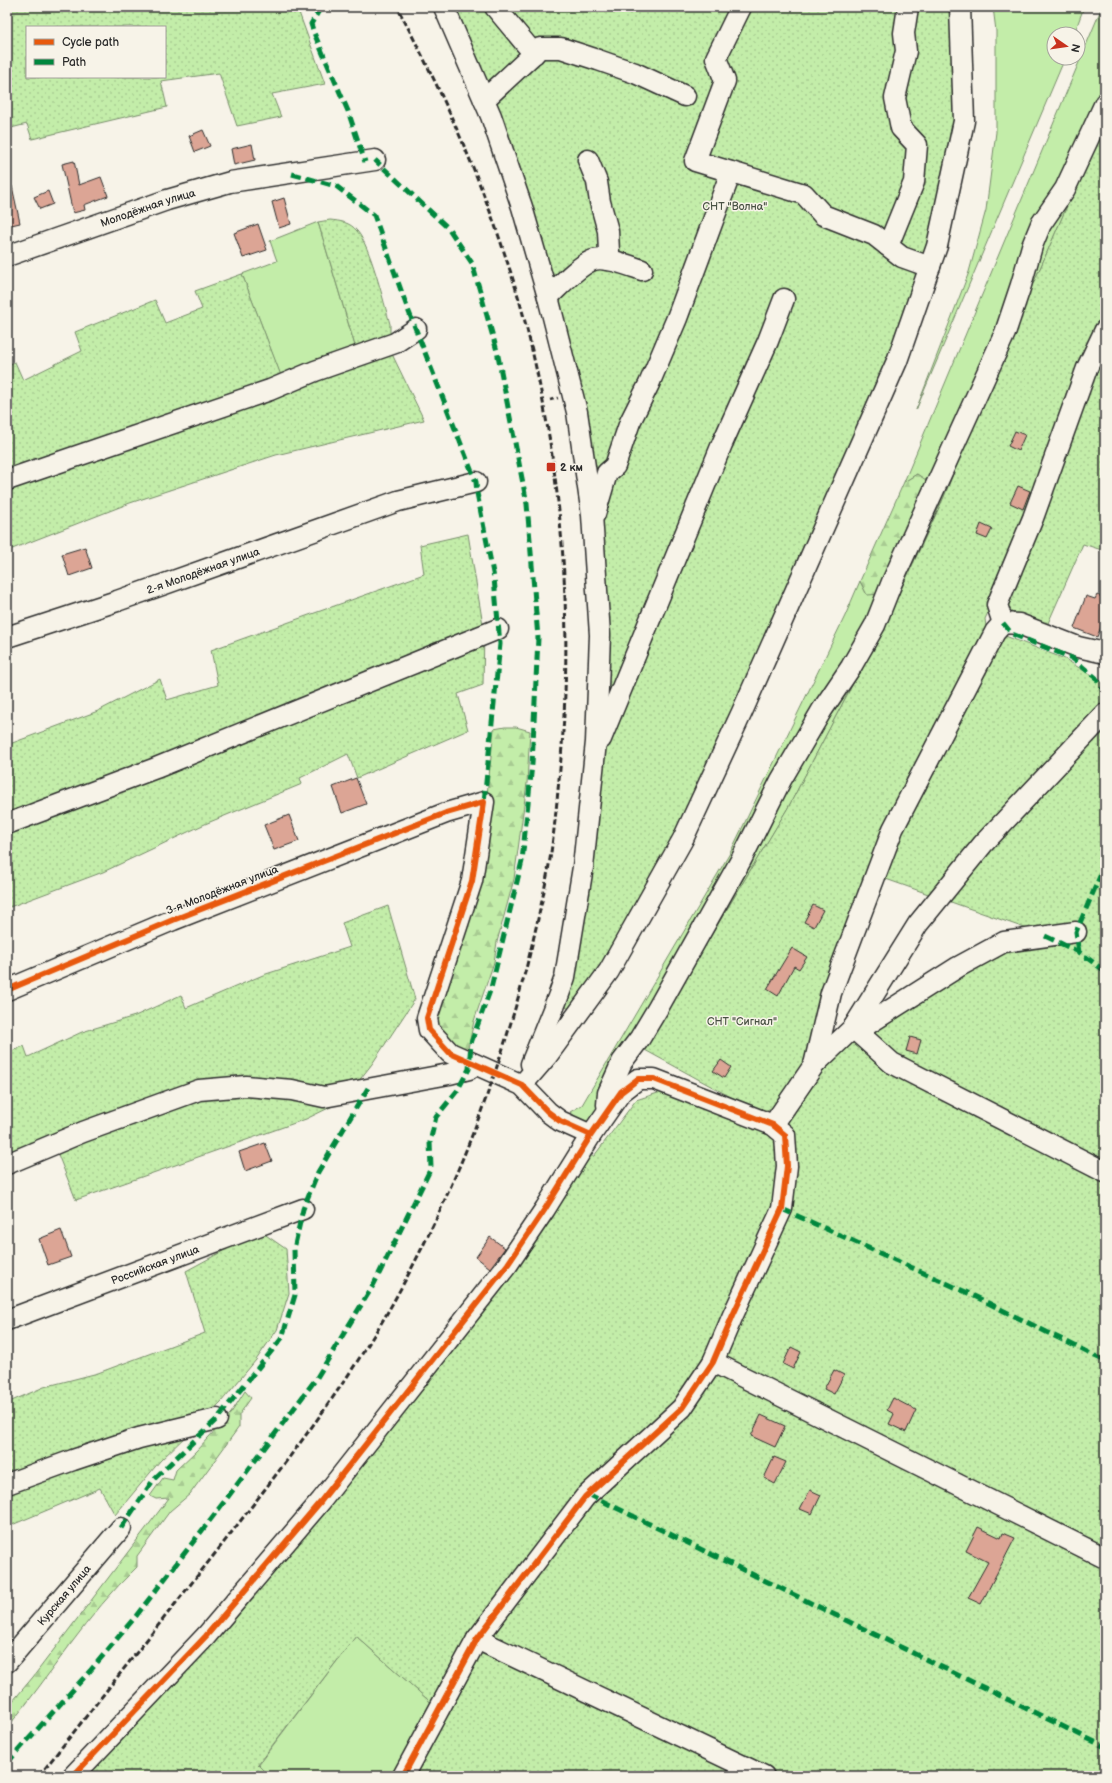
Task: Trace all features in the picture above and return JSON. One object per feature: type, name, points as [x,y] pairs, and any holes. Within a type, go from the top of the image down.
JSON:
[{"type":"street","points":[[444,7],[484,100],[522,207],[548,297],[577,412],[592,524],[600,635],[595,751],[583,867],[564,977],[558,997],[522,1085]]},
{"type":"street","points":[[495,7],[534,54]]},
{"type":"street","points":[[741,7],[716,58],[725,81],[695,161],[804,194],[823,215],[874,235],[902,257],[930,267]]},
{"type":"street","points":[[888,246],[914,182],[917,145],[901,128],[895,98],[906,51],[904,33],[908,7]]},
{"type":"street","points":[[522,1085],[547,1056],[609,971],[683,839],[742,712],[897,361],[937,246],[964,121],[960,7]]},
{"type":"street","points":[[484,100],[540,48],[561,48],[635,73],[685,96]]},
{"type":"street","points":[[605,1115],[608,1093],[622,1062],[640,1038],[658,1008],[741,860],[781,780],[822,710],[851,667],[874,625],[1005,333],[1032,246],[1041,224],[1065,189],[1105,103]]},
{"type":"street","name":"Молодёжная улица","points":[[7,256],[167,200],[230,182],[292,174],[375,160]]},
{"type":"street","points":[[588,160],[597,182],[600,202],[608,231],[609,252],[607,260]]},
{"type":"street","points":[[592,524],[607,473],[615,466],[630,422],[649,384],[677,318],[731,172]]},
{"type":"street","points":[[548,297],[591,260],[607,260],[642,270]]},
{"type":"street","points":[[595,751],[722,444],[768,341],[784,299]]},
{"type":"street","points":[[7,480],[270,390],[315,371],[395,343],[416,330]]},
{"type":"street","points":[[1003,623],[997,605],[1033,518],[1087,368],[1105,330]]},
{"type":"street","name":"2-я Молодёжная улица","points":[[7,637],[117,601],[398,501],[476,482]]},
{"type":"street","points":[[1003,623],[1019,624],[1078,647],[1105,652]]},
{"type":"street","points":[[814,1066],[831,993],[893,829],[995,632],[1003,623]]},
{"type":"street","points":[[7,824],[156,768],[498,629]]},
{"type":"street","points":[[773,1125],[814,1066],[853,1028],[918,924],[982,844],[1105,714]]},
{"type":"street","name":"3-я Молодёжная улица","points":[[7,990],[173,920],[446,813],[484,802],[472,881],[427,1018],[429,1030],[450,1053],[474,1064]]},
{"type":"street","points":[[853,1028],[865,1026],[958,967],[1004,942],[1076,932]]},
{"type":"street","points":[[853,1028],[892,1063],[1105,1172]]},
{"type":"street","points":[[7,1164],[83,1132],[199,1090],[246,1086],[292,1090],[324,1097],[449,1074],[468,1069],[474,1064],[522,1085],[548,1112],[560,1121],[592,1135]]},
{"type":"street","points":[[73,1776],[206,1636],[320,1502],[508,1264],[621,1092],[638,1079],[654,1079],[773,1125],[785,1135],[787,1166],[782,1209],[713,1362],[682,1408],[585,1497],[477,1639],[404,1776]]},
{"type":"street","name":"Российская улица","points":[[7,1320],[303,1209]]},
{"type":"street","points":[[713,1362],[1105,1558]]},
{"type":"street","points":[[7,1484],[139,1438],[217,1419]]},
{"type":"street","name":"Курская улица","points":[[7,1662],[121,1528]]},
{"type":"street","points":[[477,1639],[764,1776]]},
{"type":"green space","points":[[7,7],[297,7],[325,84],[272,94],[281,117],[237,126],[219,73],[161,81],[167,107],[32,139],[27,124],[7,129]]},
{"type":"green space","name":"СНТ \"Волна\"","points":[[451,7],[953,7],[959,118],[921,277],[885,368],[683,820],[604,960],[572,1011],[560,1003],[596,803],[590,459]]},
{"type":"green space","points":[[993,7],[1084,7],[1077,26],[1046,26],[1046,66],[1062,66],[916,410],[969,272],[986,210],[996,132],[996,31]]},
{"type":"green space","points":[[1102,7],[1105,7],[1105,118],[998,361],[944,497],[892,609],[789,806],[643,1049],[588,1127],[570,1112],[582,1105],[730,853],[845,616],[860,581],[867,595],[917,474],[904,482],[1077,66],[1086,66],[1086,45]]},
{"type":"green space","name":"СНТ \"Сигнал\"","points":[[1105,118],[1105,551],[1083,544],[1045,630],[1005,610],[1026,527],[985,619],[987,634],[899,805],[806,1061],[780,1104],[760,1113],[643,1049],[789,806],[892,609],[944,497],[998,361]]},
{"type":"green space","points":[[330,220],[348,224],[357,231],[362,238],[372,261],[390,324],[390,336],[356,349],[318,222]]},
{"type":"green space","points":[[318,222],[356,349],[282,379],[242,274],[277,261],[270,241]]},
{"type":"green space","points":[[242,274],[282,378],[391,352],[424,420],[276,455],[130,503],[7,551],[7,365],[15,362],[23,380],[82,351],[75,332],[155,300],[165,323],[202,309],[195,291]]},
{"type":"green space","points":[[917,474],[926,480],[919,513],[882,594],[867,595],[860,581],[904,482]]},
{"type":"green space","points":[[468,534],[484,631],[483,685],[458,694],[468,730],[357,778],[348,754],[300,778],[302,784],[205,824],[103,872],[7,908],[7,745],[98,711],[160,679],[167,700],[218,685],[211,650],[424,574],[420,545]]},
{"type":"green space","points":[[995,632],[1065,659],[1105,684],[1105,1776],[411,1776],[444,1714],[356,1636],[258,1764],[270,1776],[81,1776],[166,1686],[584,1156],[594,1156],[636,1100],[664,1091],[776,1135],[814,1072],[862,1021],[980,943],[1033,931],[883,878],[900,835]]},
{"type":"green space","points":[[516,727],[530,731],[527,783],[514,879],[497,942],[494,962],[474,1021],[467,1053],[444,1040],[438,1031],[438,1013],[483,833],[494,729]]},
{"type":"green space","points":[[388,906],[415,999],[372,1064],[343,1101],[306,1119],[76,1200],[57,1152],[7,1173],[7,1053],[24,1046],[28,1057],[82,1032],[135,1016],[181,995],[186,1008],[263,975],[350,947],[342,923]]},
{"type":"green space","points":[[260,1231],[286,1249],[289,1293],[277,1330],[256,1360],[221,1402],[160,1461],[115,1515],[100,1488],[7,1527],[7,1403],[44,1387],[98,1373],[205,1333],[186,1271]]},
{"type":"green space","points":[[245,1391],[251,1398],[239,1415],[239,1427],[190,1494],[170,1511],[137,1556],[137,1567],[119,1585],[85,1625],[7,1728],[7,1708],[33,1677],[169,1498],[156,1499],[150,1496],[163,1478],[173,1480],[176,1470],[231,1413]]},
{"type":"green space","points":[[356,1636],[444,1714],[411,1776],[270,1776],[258,1765]]},
{"type":"building","points":[[203,130],[210,146],[195,152],[189,136]]},
{"type":"building","points":[[252,144],[255,160],[234,165],[231,149]]},
{"type":"building","points":[[74,161],[79,185],[101,177],[108,196],[84,205],[85,210],[73,213],[62,164]]},
{"type":"building","points":[[7,186],[12,186],[20,223],[7,226]]},
{"type":"building","points":[[48,191],[53,204],[40,209],[34,197]]},
{"type":"building","points":[[284,198],[291,224],[279,228],[272,202]]},
{"type":"building","points":[[258,224],[267,250],[243,258],[234,233]]},
{"type":"building","points":[[1015,431],[1025,435],[1018,451],[1008,446]]},
{"type":"building","points":[[1018,486],[1030,491],[1023,509],[1010,503]]},
{"type":"building","points":[[981,524],[992,529],[987,539],[977,535]]},
{"type":"building","points":[[85,547],[92,568],[69,576],[62,554]]},
{"type":"building","points":[[1097,595],[1105,598],[1105,616],[1097,637],[1074,628],[1086,596],[1095,599]]},
{"type":"building","points":[[356,778],[366,804],[342,813],[333,787]]},
{"type":"building","points":[[289,815],[299,841],[274,850],[264,825]]},
{"type":"building","points":[[813,905],[823,910],[814,927],[804,922]]},
{"type":"building","points":[[792,948],[807,957],[799,969],[794,966],[778,996],[767,989]]},
{"type":"building","points":[[910,1037],[921,1040],[917,1054],[906,1051]]},
{"type":"building","points":[[721,1060],[731,1067],[724,1078],[713,1071]]},
{"type":"building","points":[[265,1143],[272,1161],[245,1171],[239,1152]]},
{"type":"building","points":[[61,1230],[71,1257],[48,1265],[39,1239]]},
{"type":"building","points":[[490,1237],[505,1248],[490,1268],[476,1257]]},
{"type":"building","points":[[791,1347],[801,1352],[793,1369],[783,1364]]},
{"type":"building","points":[[834,1370],[844,1375],[834,1394],[824,1389]]},
{"type":"building","points":[[893,1398],[916,1410],[906,1432],[889,1424],[894,1414],[887,1410]]},
{"type":"building","points":[[761,1415],[785,1426],[775,1447],[751,1436]]},
{"type":"building","points":[[774,1457],[786,1462],[775,1484],[764,1478]]},
{"type":"building","points":[[810,1490],[821,1495],[812,1514],[800,1509]]},
{"type":"building","points":[[978,1527],[1001,1538],[1003,1533],[1015,1538],[981,1604],[968,1598],[988,1562],[966,1551]]},
{"type":"railway","points":[[39,1776],[286,1462],[348,1375],[386,1315],[440,1211],[484,1102],[503,1047],[520,990],[535,934],[547,876],[553,840],[559,779],[564,721],[566,662],[562,545],[548,429],[537,371],[523,314],[495,226],[471,161],[443,99],[397,7]]},
{"type":"marked path","points":[[321,7],[311,24],[348,111],[365,162]]},
{"type":"marked path","points":[[7,1763],[90,1671],[136,1616],[224,1502],[316,1379],[374,1284],[431,1168],[430,1142],[436,1117],[457,1091],[469,1069],[471,1043],[491,988],[522,861],[532,764],[538,638],[527,504],[497,351],[472,263],[449,229],[375,160]]},
{"type":"marked path","points":[[292,174],[336,186],[374,215],[407,307],[476,482],[494,578],[500,644],[484,802]]},
{"type":"marked path","points":[[1003,623],[1012,634],[1072,658],[1096,678],[1105,692]]},
{"type":"marked path","points":[[1079,952],[1076,932],[1104,867],[1105,859]]},
{"type":"marked path","points":[[1045,936],[1079,952],[1105,971]]},
{"type":"marked path","points":[[121,1528],[154,1479],[217,1419],[282,1338],[295,1295],[294,1249],[303,1209],[318,1172],[368,1088]]},
{"type":"marked path","points":[[782,1209],[968,1293],[1105,1361]]},
{"type":"marked path","points":[[588,1494],[1105,1747]]},
{"type":"cycle path","points":[[7,990],[173,920],[446,813],[484,802],[472,881],[427,1018],[429,1030],[450,1053],[522,1085],[548,1112],[560,1121],[591,1135],[621,1092],[638,1079],[654,1079],[773,1125],[785,1135],[787,1166],[782,1209],[713,1362],[682,1408],[585,1497],[477,1639],[403,1776]]},
{"type":"cycle path","points":[[73,1776],[206,1636],[321,1501],[508,1264],[545,1209],[591,1135]]},
{"type":"place","name":"2 км","points":[[551,467]]}]
